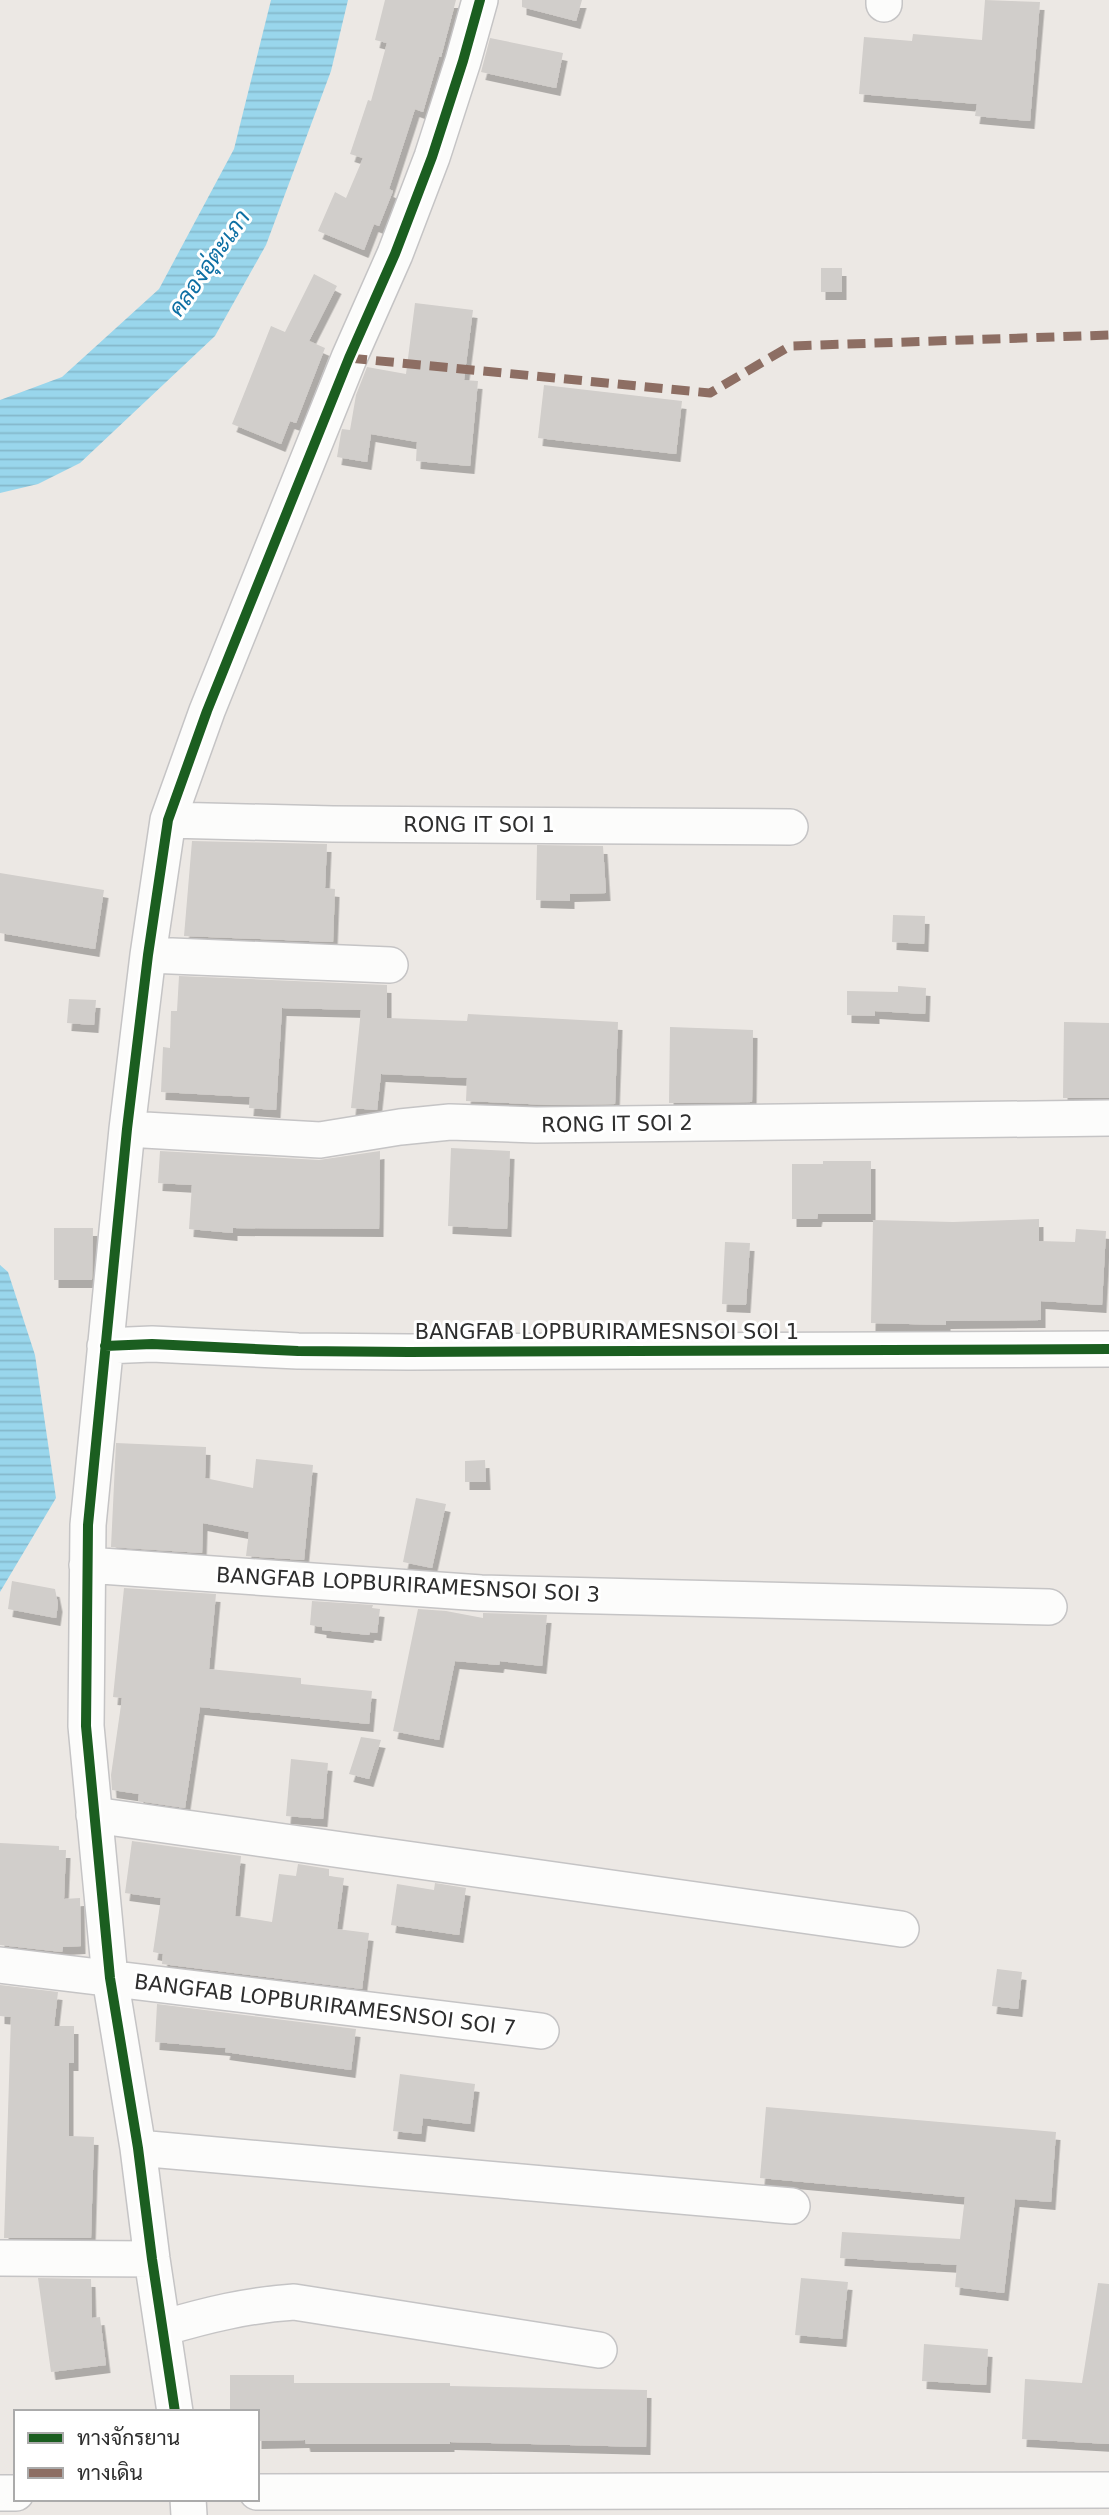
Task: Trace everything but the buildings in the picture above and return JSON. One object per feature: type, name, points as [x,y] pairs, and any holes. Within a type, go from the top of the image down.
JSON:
[{"type":"street","points":[[175,2410],[138,2148],[110,1978],[86,1726],[88,1525],[127,1129],[148,956],[168,820],[207,711],[349,358],[409,218],[459,74],[480,0]]},
{"type":"street","name":"RONG IT SOI 1","points":[[168,820],[333,824],[790,827]]},
{"type":"street","points":[[148,956],[390,965]]},
{"type":"street","name":"RONG IT SOI 2","points":[[127,1129],[320,1140],[450,1122],[536,1125],[1109,1118]]},
{"type":"street","name":"BANGFAB LOPBURIRAMESNSOI SOI 1","points":[[105,1346],[152,1344],[298,1351],[409,1352],[1109,1349]]},
{"type":"street","name":"BANGFAB LOPBURIRAMESNSOI SOI 3","points":[[87,1565],[481,1593],[1049,1607]]},
{"type":"street","points":[[94,1815],[901,1929]]},
{"type":"street","name":"BANGFAB LOPBURIRAMESNSOI SOI 7","points":[[0,1965],[541,2031]]},
{"type":"street","points":[[138,2148],[792,2206]]},
{"type":"street","points":[[0,2258],[152,2259]]},
{"type":"street","points":[[163,2328],[213,2313],[294,2302],[599,2350]]},
{"type":"street","points":[[259,2491],[701,2504],[934,2502],[1109,2490]]},
{"type":"water","name":"คลองอุ่ตะเภา","points":[[271,0],[348,0],[331,71],[266,245],[215,336],[80,463],[38,484],[0,493],[0,400],[62,377],[159,289],[234,149]]},
{"type":"water","points":[[0,1265],[8,1272],[35,1355],[56,1498],[0,1592]]},
{"type":"marked path","points":[[349,358],[710,393],[790,346],[1109,335]]},
{"type":"cycle path","points":[[175,2410],[138,2148],[110,1978],[86,1726],[88,1525],[127,1129],[148,955],[168,820],[207,711],[349,358],[395,254],[432,157],[480,0]]},
{"type":"cycle path","points":[[105,1346],[152,1344],[298,1351],[409,1352],[1109,1349]]}]
